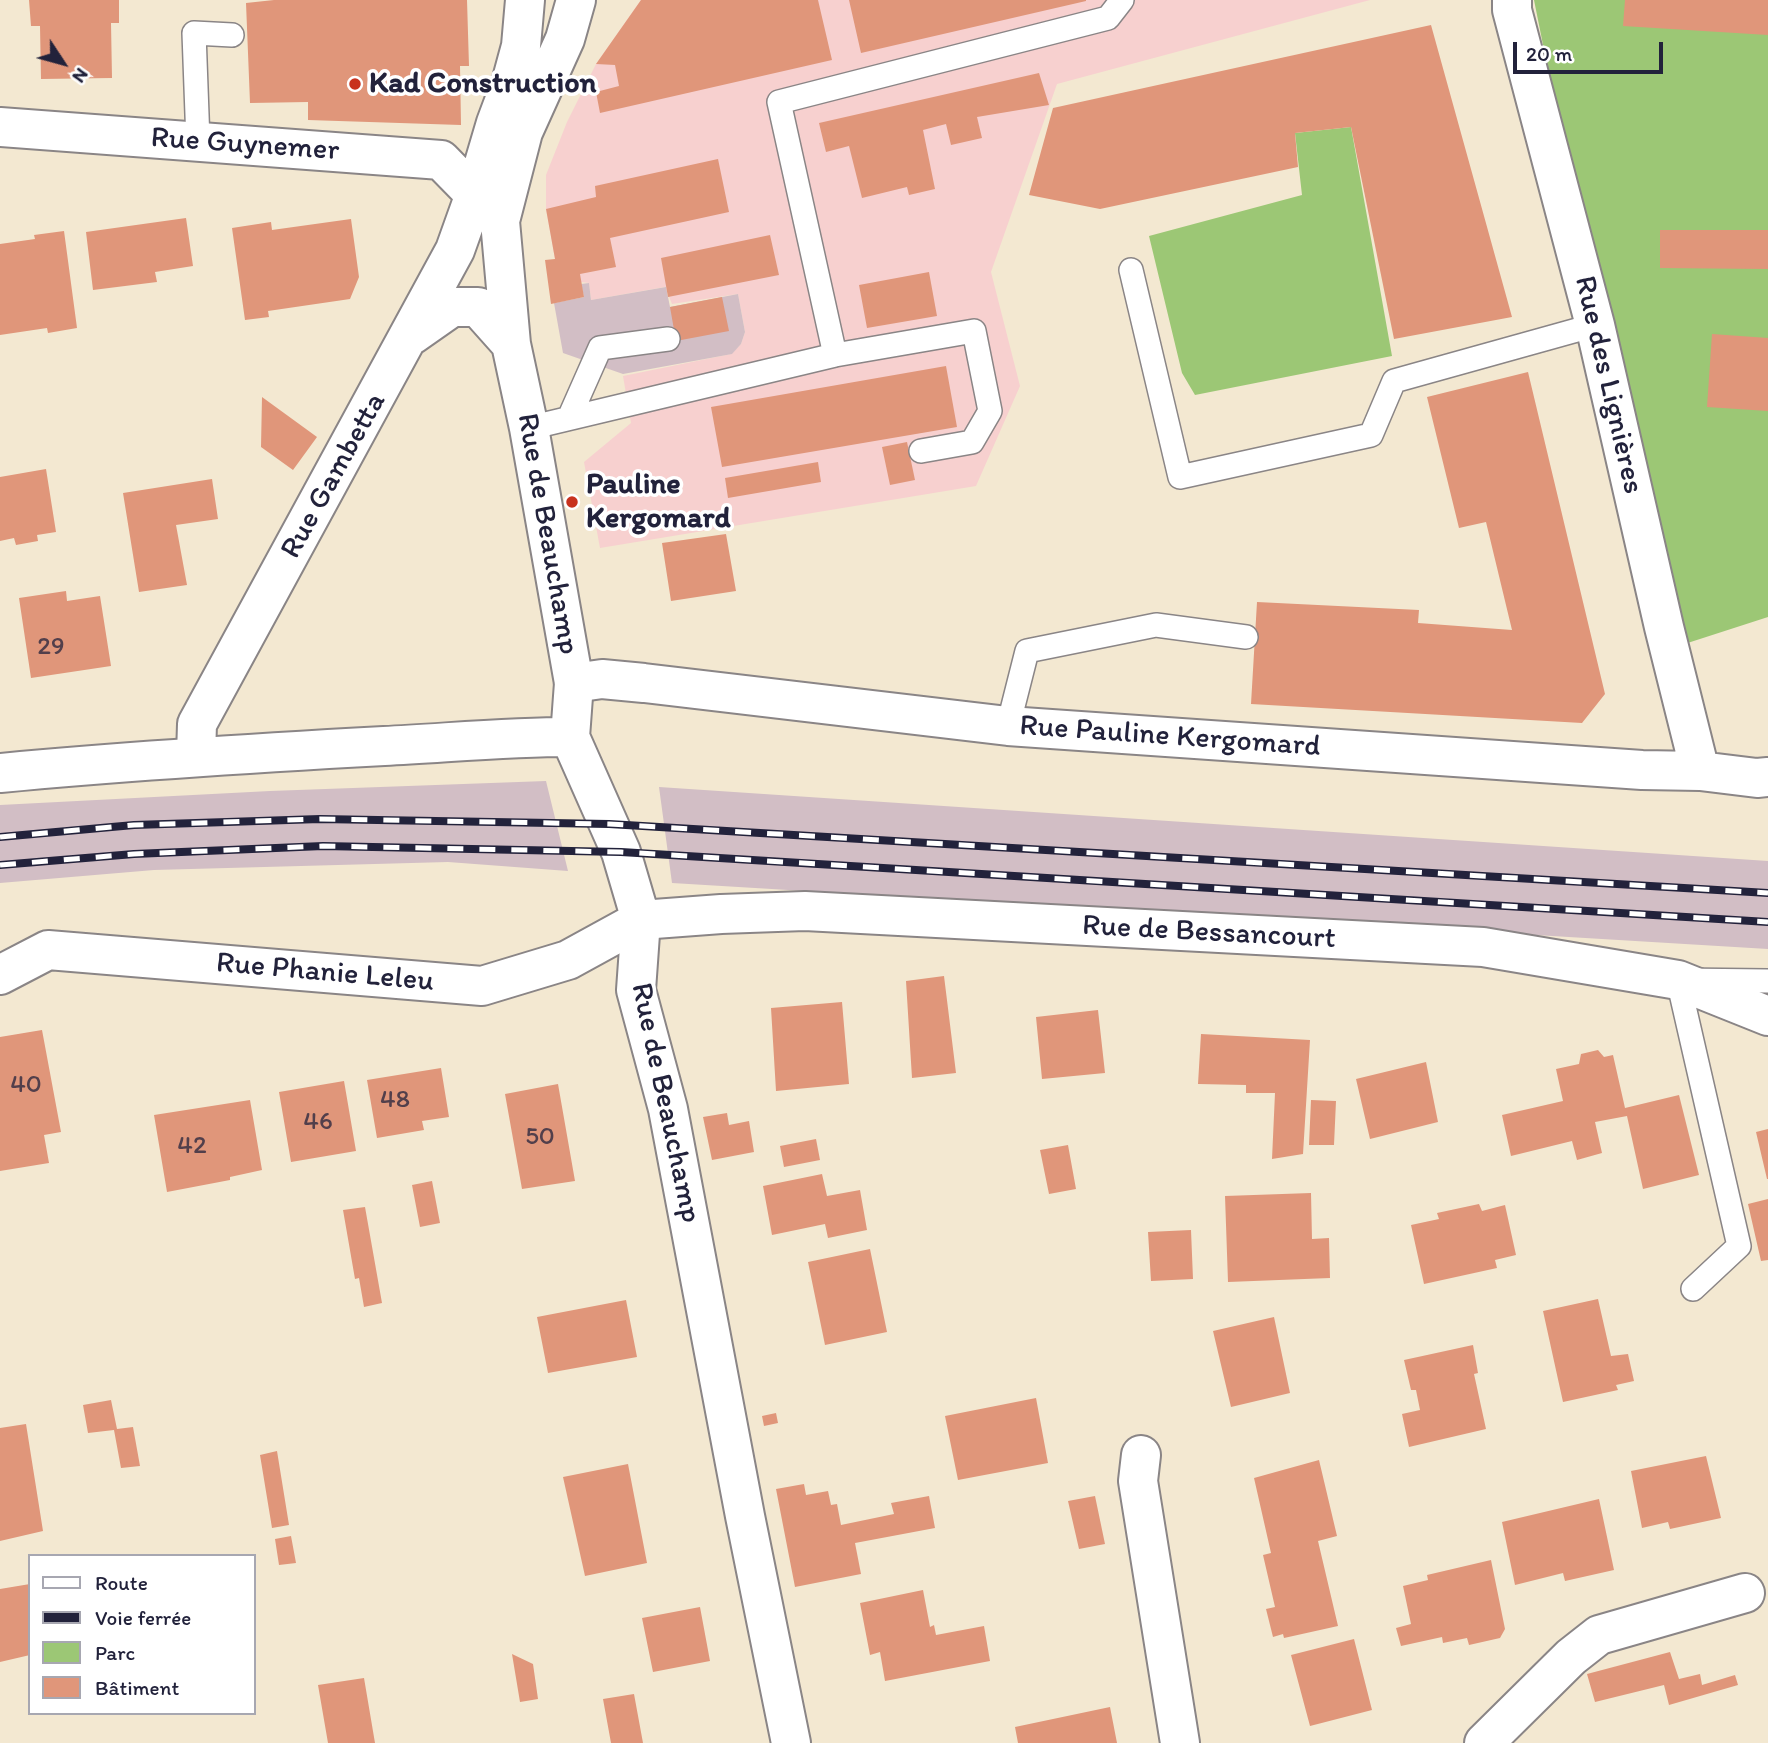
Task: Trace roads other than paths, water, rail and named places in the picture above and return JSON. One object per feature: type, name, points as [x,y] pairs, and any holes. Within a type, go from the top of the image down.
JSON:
[{"type":"street","name":"Rue de Beauchamp","points":[[525,0],[521,46],[496,123],[488,207],[574,683],[570,737],[621,852],[641,920],[636,990],[668,1109],[744,1516],[791,1743]]},
{"type":"street","name":"Rue de Beauchamp","points":[[488,207],[565,39],[576,0]]},
{"type":"street","name":"Rue des Lignières","points":[[1512,0],[1512,10],[1595,325],[1700,771]]},
{"type":"street","name":"Rue Guynemer","points":[[0,127],[441,159],[488,207]]},
{"type":"street","name":"Rue Gambetta","points":[[195,757],[197,724],[455,250],[488,207]]},
{"type":"street","points":[[410,336],[452,307],[478,307],[511,344]]},
{"type":"street","name":"Rue Pauline Kergomard","points":[[574,683],[602,679],[644,683],[1008,726],[1768,777]]},
{"type":"street","points":[[0,773],[195,757],[519,737],[570,737]]},
{"type":"street","name":"Rue de Bessancourt","points":[[641,920],[805,911],[1483,947],[1678,980],[1768,1016]]},
{"type":"street","name":"Rue Phanie Leleu","points":[[0,975],[48,950],[482,986],[568,960],[641,920]]},
{"type":"street","points":[[1141,1454],[1138,1481],[1180,1743]]},
{"type":"street","points":[[1485,1743],[1572,1657],[1599,1635],[1745,1593]]},
{"type":"lane","points":[[835,355],[779,102],[1108,18],[1122,0]]},
{"type":"lane","points":[[198,142],[194,33],[232,35]]},
{"type":"lane","points":[[1132,270],[1180,477],[1371,435],[1394,381],[1595,325]]},
{"type":"lane","points":[[529,428],[835,355],[974,331],[990,411],[972,442],[921,451]]},
{"type":"lane","points":[[569,418],[600,348],[668,339]]},
{"type":"lane","points":[[1008,726],[1027,651],[1156,625],[1246,637]]},
{"type":"lane","points":[[1693,1289],[1739,1246],[1678,980],[1768,981]]},
{"type":"railway","points":[[0,837],[134,825],[320,819],[609,824],[1768,893]]},
{"type":"railway","points":[[0,865],[134,854],[323,846],[621,852],[1768,922]]},
{"type":"place","name":"Kad Construction","points":[[355,84]]},
{"type":"place","name":"Pauline Kergomard","points":[[572,502]]}]
